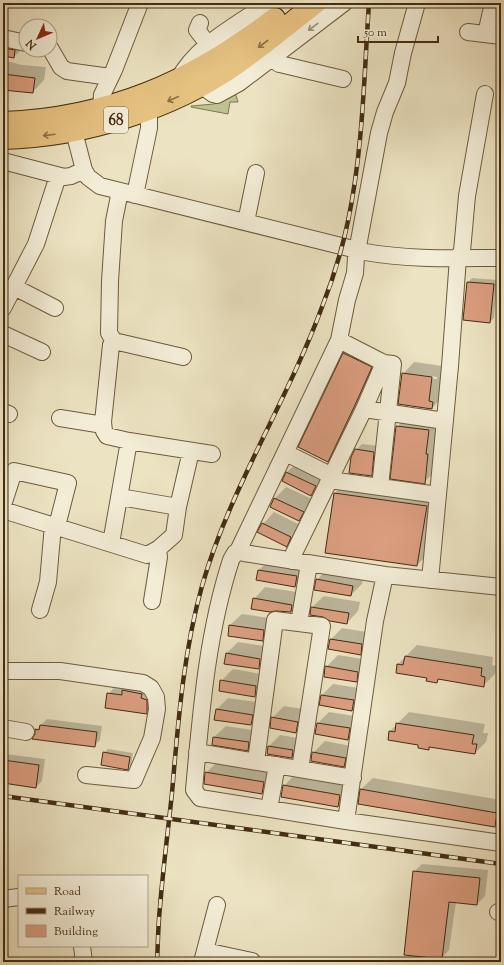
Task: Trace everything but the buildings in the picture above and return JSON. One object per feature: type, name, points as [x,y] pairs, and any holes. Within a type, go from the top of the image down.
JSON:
[{"type":"main road","name":"68","points":[[3,138],[27,137],[72,123],[101,107],[139,96],[178,80],[215,60],[295,3]]},
{"type":"main road","name":"68","points":[[3,122],[22,121],[72,123],[93,127],[147,110],[201,85],[236,64],[316,3]]},
{"type":"street","points":[[101,107],[102,95],[140,3]]},
{"type":"street","points":[[178,80],[192,58],[208,44],[268,3]]},
{"type":"street","points":[[201,85],[213,94],[217,95],[239,83],[344,3]]},
{"type":"street","points":[[417,3],[397,83],[385,112],[380,133],[355,273],[347,300],[339,340],[238,551],[231,560],[219,602],[206,671],[194,790],[200,798],[501,843]]},
{"type":"street","points":[[468,32],[494,35],[493,3]]},
{"type":"street","points":[[200,23],[197,30],[208,44]]},
{"type":"street","points":[[3,38],[18,41]]},
{"type":"street","points":[[272,57],[279,64],[343,79]]},
{"type":"street","points":[[56,58],[61,67],[66,71],[110,77]]},
{"type":"street","points":[[430,580],[458,258],[462,251],[467,196],[485,94]]},
{"type":"street","points":[[147,110],[149,116],[149,128],[128,193],[114,221],[110,281],[109,333],[114,341],[182,357]]},
{"type":"street","points":[[72,123],[84,170],[88,177],[100,186],[383,255],[406,258],[501,258]]},
{"type":"street","points":[[3,161],[64,177],[71,176],[84,170]]},
{"type":"street","points":[[246,222],[256,173]]},
{"type":"street","points":[[3,308],[36,244],[58,176]]},
{"type":"street","points":[[14,287],[55,308]]},
{"type":"street","points":[[3,334],[42,352]]},
{"type":"street","points":[[339,340],[384,363],[393,364],[380,488]]},
{"type":"street","points":[[114,341],[111,345],[103,422],[106,436],[191,452],[212,454]]},
{"type":"street","points":[[292,561],[294,553],[364,409],[384,363]]},
{"type":"street","points":[[364,409],[445,421]]},
{"type":"street","points":[[60,418],[97,424],[103,422]]},
{"type":"street","points":[[111,543],[129,441]]},
{"type":"street","points":[[3,510],[147,555],[158,549],[174,535],[178,506],[191,452]]},
{"type":"street","points":[[286,453],[337,481],[438,496]]},
{"type":"street","points":[[3,505],[14,471],[68,483],[55,525],[48,582],[40,610]]},
{"type":"street","points":[[120,497],[178,506]]},
{"type":"street","points":[[152,600],[159,557],[158,549]]},
{"type":"street","points":[[238,551],[309,564],[385,575],[501,587]]},
{"type":"street","points":[[299,623],[309,564]]},
{"type":"street","points":[[346,821],[376,620],[385,575]]},
{"type":"street","points":[[256,761],[275,620],[322,626],[300,769]]},
{"type":"street","points":[[3,671],[60,671],[143,683],[151,688],[156,697],[157,709],[152,738],[134,780],[86,775]]},
{"type":"street","points":[[3,728],[26,732]]},
{"type":"street","points":[[197,752],[353,778]]},
{"type":"street","points":[[269,809],[277,765]]},
{"type":"street","points":[[3,898],[18,897]]},
{"type":"street","points":[[216,905],[203,956],[252,961]]},
{"type":"street","points":[[82,947],[84,962]]},
{"type":"green space","points":[[235,92],[238,102],[230,102],[228,114],[191,107],[214,104]]},
{"type":"railway","points":[[157,962],[161,893],[179,715],[190,637],[202,586],[228,514],[308,342],[340,254],[348,221],[357,167],[369,3]]},
{"type":"railway","points":[[3,796],[501,864]]}]
